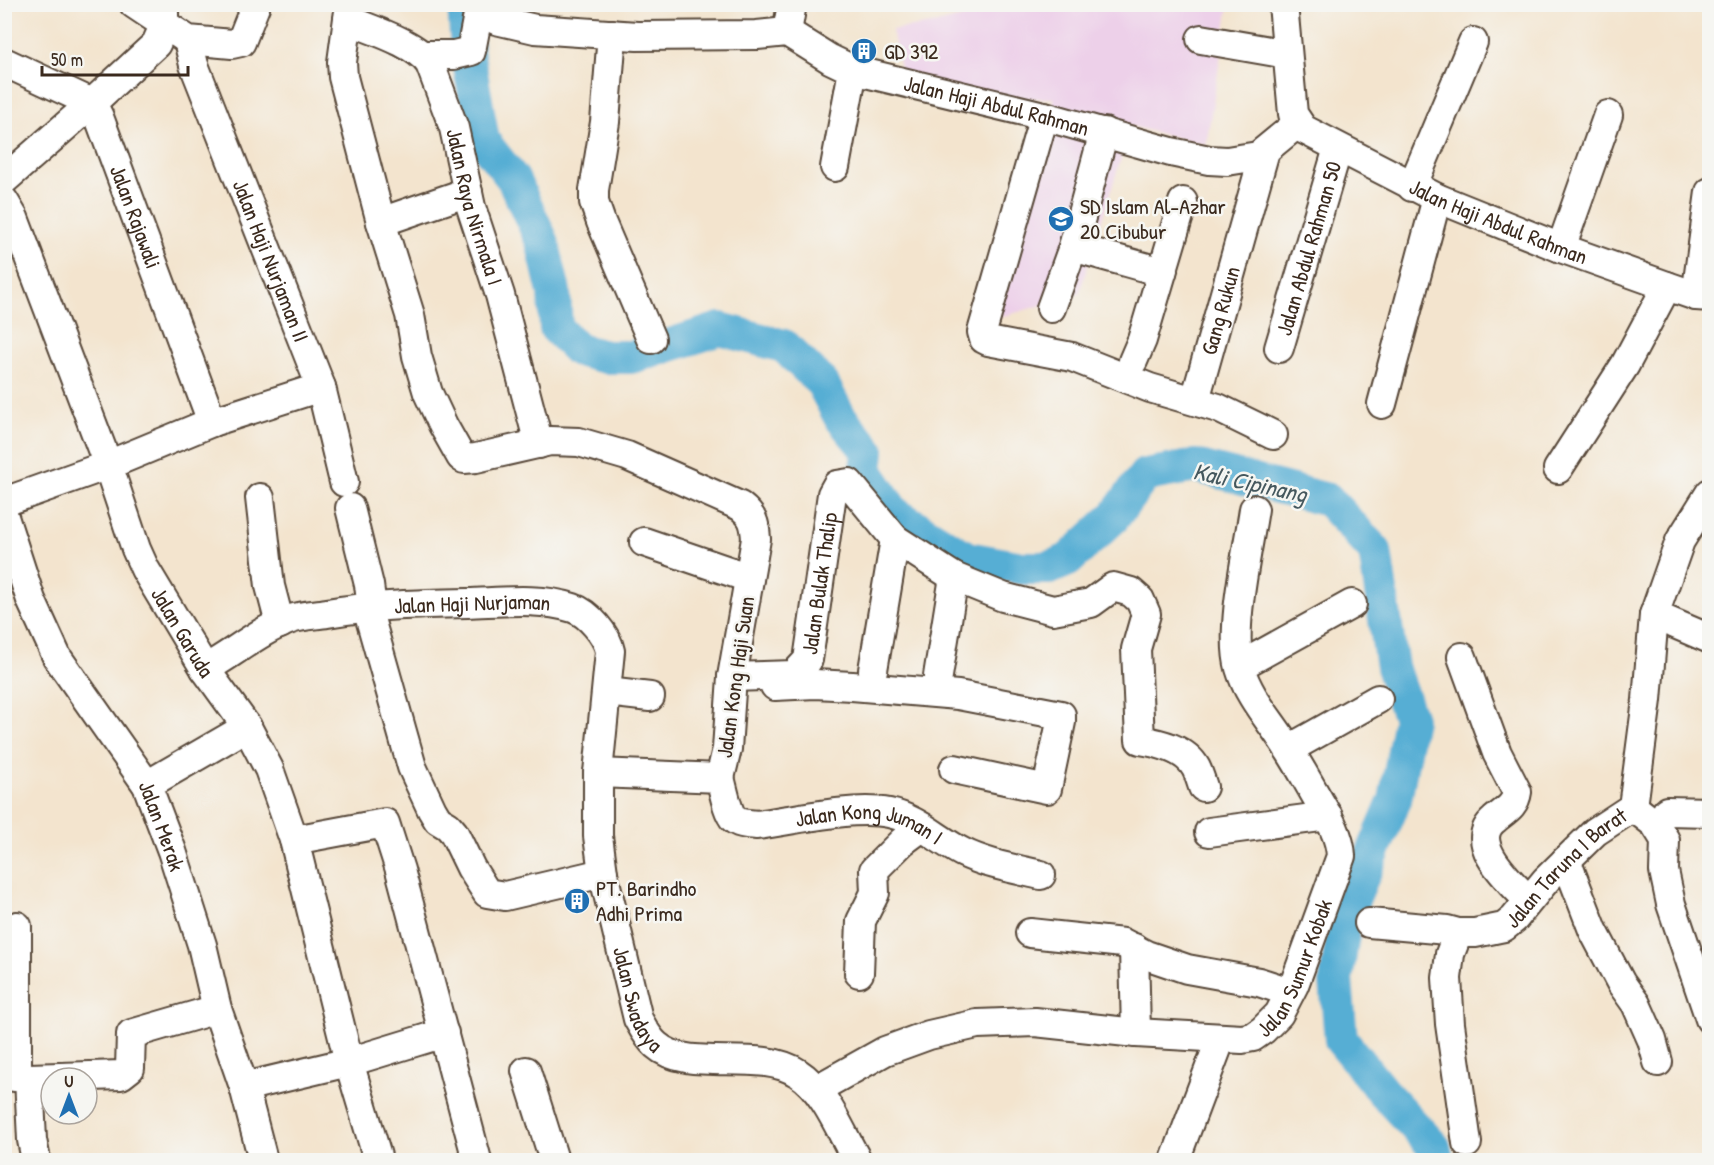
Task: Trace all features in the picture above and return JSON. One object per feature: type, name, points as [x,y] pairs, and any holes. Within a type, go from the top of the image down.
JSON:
[{"type":"street","points":[[134,4],[172,24],[232,44],[241,42],[256,4]]},
{"type":"street","points":[[1283,4],[1293,114],[1297,124]]},
{"type":"street","points":[[479,7],[463,53],[424,55],[349,12],[342,62],[343,77],[381,222],[410,315],[417,356],[428,393],[443,425],[464,459],[539,444]]},
{"type":"street","name":"Jalan Haji Abdul Rahman","points":[[479,7],[496,20],[516,26],[612,34],[709,35],[790,18],[830,59],[853,70],[1044,116],[1171,152],[1209,160],[1258,156],[1297,124],[1424,193],[1561,248],[1667,286],[1703,296]]},
{"type":"street","points":[[4,180],[151,49],[172,24]]},
{"type":"street","name":"Jalan Haji Nurjaman II","points":[[172,24],[194,65],[321,387],[369,585],[369,607],[412,766],[422,789],[438,820],[454,833],[471,868],[487,892],[493,895],[505,896],[603,873]]},
{"type":"street","points":[[612,34],[605,122],[594,202],[651,339]]},
{"type":"street","points":[[1201,39],[1287,54]]},
{"type":"street","points":[[1382,404],[1424,193],[1473,42]]},
{"type":"street","name":"Jalan Raya Nirmala I","points":[[424,55],[440,87],[454,128],[468,192],[500,295],[539,444]]},
{"type":"street","points":[[4,62],[92,103]]},
{"type":"street","points":[[835,167],[853,70]]},
{"type":"street","name":"Jalan Rajawali","points":[[92,103],[212,422]]},
{"type":"street","points":[[1561,248],[1608,115]]},
{"type":"street","points":[[1044,116],[982,336],[988,341],[1072,357],[1150,388],[1218,408],[1273,435]]},
{"type":"street","points":[[1051,308],[1072,247],[1104,132]]},
{"type":"street","name":"Jalan Abdul Rahman 50","points":[[1279,348],[1338,148]]},
{"type":"street","name":"Gang Rukun","points":[[1195,400],[1265,151]]},
{"type":"street","points":[[381,222],[468,192]]},
{"type":"street","points":[[1703,296],[1710,192]]},
{"type":"street","name":"Jalan Garuda","points":[[4,201],[14,218],[108,465],[135,549],[204,669],[247,727],[269,769],[294,840],[349,1062],[377,1156]]},
{"type":"street","points":[[1072,339],[1140,364],[1142,339],[1183,202]]},
{"type":"street","points":[[1072,247],[1162,273]]},
{"type":"street","points":[[1558,469],[1624,365],[1667,286]]},
{"type":"street","points":[[4,502],[108,465],[212,422],[321,387]]},
{"type":"street","name":"Jalan Kong Haji Suan","points":[[539,444],[550,441],[579,442],[627,456],[740,506],[750,513],[755,527],[756,539],[731,682],[727,749],[720,777],[598,773]]},
{"type":"street","name":"Jalan Bulak Thalip","points":[[731,682],[794,675],[808,660],[832,494],[837,485],[849,483],[895,539]]},
{"type":"street","name":"Jalan Taruna I Barat","points":[[1369,923],[1448,930],[1458,933],[1475,933],[1504,927],[1514,919],[1545,880],[1595,832],[1633,807],[1646,710],[1654,615],[1680,541],[1710,493]]},
{"type":"street","points":[[260,498],[270,586],[280,624]]},
{"type":"street","name":"Jalan Sumur Kobak","points":[[817,1089],[885,1051],[929,1035],[977,1024],[1035,1022],[1136,1033],[1242,1039],[1253,1037],[1279,1014],[1302,965],[1340,862],[1341,845],[1328,816],[1289,749],[1249,690],[1239,666],[1238,619],[1254,509]]},
{"type":"street","name":"Jalan Merak","points":[[4,517],[31,600],[57,657],[147,785],[172,851],[202,945],[217,1009],[244,1087],[263,1161]]},
{"type":"street","points":[[873,670],[895,539],[954,577],[1003,597],[1053,610],[1091,603],[1113,587],[1131,592],[1140,600],[1146,614],[1136,649],[1140,740],[1163,743],[1180,753],[1195,766],[1203,787]]},
{"type":"street","points":[[644,542],[749,578]]},
{"type":"street","points":[[938,676],[954,577]]},
{"type":"street","name":"Jalan Haji Nurjaman","points":[[204,669],[280,624],[293,619],[369,607],[516,602],[575,608],[599,628],[608,641],[610,651],[598,773]]},
{"type":"street","points":[[1239,666],[1352,604]]},
{"type":"street","points":[[1654,615],[1710,639]]},
{"type":"street","points":[[1462,657],[1497,753],[1517,792],[1513,804],[1486,829],[1485,846],[1503,873],[1528,900]]},
{"type":"street","points":[[731,682],[852,686],[958,695],[1060,715],[1061,722],[1047,789],[954,770]]},
{"type":"street","points":[[607,692],[650,697]]},
{"type":"street","points":[[1289,749],[1377,699]]},
{"type":"street","points":[[147,785],[247,727]]},
{"type":"street","name":"Jalan Swadaya","points":[[598,773],[598,836],[603,873],[638,1018],[643,1030],[656,1046],[671,1055],[771,1062],[798,1072],[817,1089],[857,1161]]},
{"type":"street","name":"Jalan Kong Juman I","points":[[720,777],[730,813],[733,819],[741,823],[756,825],[853,811],[874,811],[904,817],[942,841],[978,858],[1041,875]]},
{"type":"street","points":[[1633,807],[1655,824],[1665,840],[1664,871],[1671,903],[1710,1019]]},
{"type":"street","points":[[1667,811],[1710,812]]},
{"type":"street","points":[[1209,832],[1328,816]]},
{"type":"street","points":[[294,840],[385,823],[477,1161]]},
{"type":"street","points":[[859,973],[861,921],[875,892],[874,870],[903,841],[922,827]]},
{"type":"street","points":[[1566,860],[1593,930],[1621,983],[1636,1004],[1652,1041],[1658,1062]]},
{"type":"street","points":[[17,926],[17,1077],[36,1161]]},
{"type":"street","points":[[1030,933],[1123,944],[1187,969],[1258,982],[1290,992]]},
{"type":"street","points":[[1458,933],[1450,954],[1448,978],[1450,1024],[1467,1143]]},
{"type":"street","points":[[1134,948],[1136,1033]]},
{"type":"street","points":[[17,1077],[121,1075],[130,1068],[131,1034],[217,1009]]},
{"type":"street","points":[[244,1087],[349,1062],[444,1033]]},
{"type":"street","points":[[1175,1161],[1221,1038]]},
{"type":"street","points":[[526,1071],[554,1161]]},
{"type":"shaded area","name":"SD Islam Al-Azhar 20 Cibubur","points":[[1002,5],[1229,5],[1206,145],[1131,126],[1079,294],[991,320],[1054,98],[989,99],[901,73],[892,30],[945,22],[989,11]]},
{"type":"waterway","name":"Kali Cipinang","points":[[464,4],[467,50],[483,141],[513,179],[542,241],[554,292],[556,328],[578,350],[606,357],[631,357],[720,329],[784,346],[822,383],[840,417],[868,451],[866,470],[894,513],[967,558],[1022,568],[1049,568],[1068,560],[1114,517],[1145,475],[1196,466],[1328,500],[1375,551],[1392,667],[1410,719],[1395,800],[1346,916],[1336,980],[1341,1040],[1382,1091],[1434,1147],[1437,1160]]},
{"type":"place","name":"GD 392","points":[[864,51]]},
{"type":"place","name":"SD Islam Al-Azhar 20 Cibubur","points":[[1061,219]]},
{"type":"place","name":"PT. Barindho Adhi Prima","points":[[577,901]]}]
